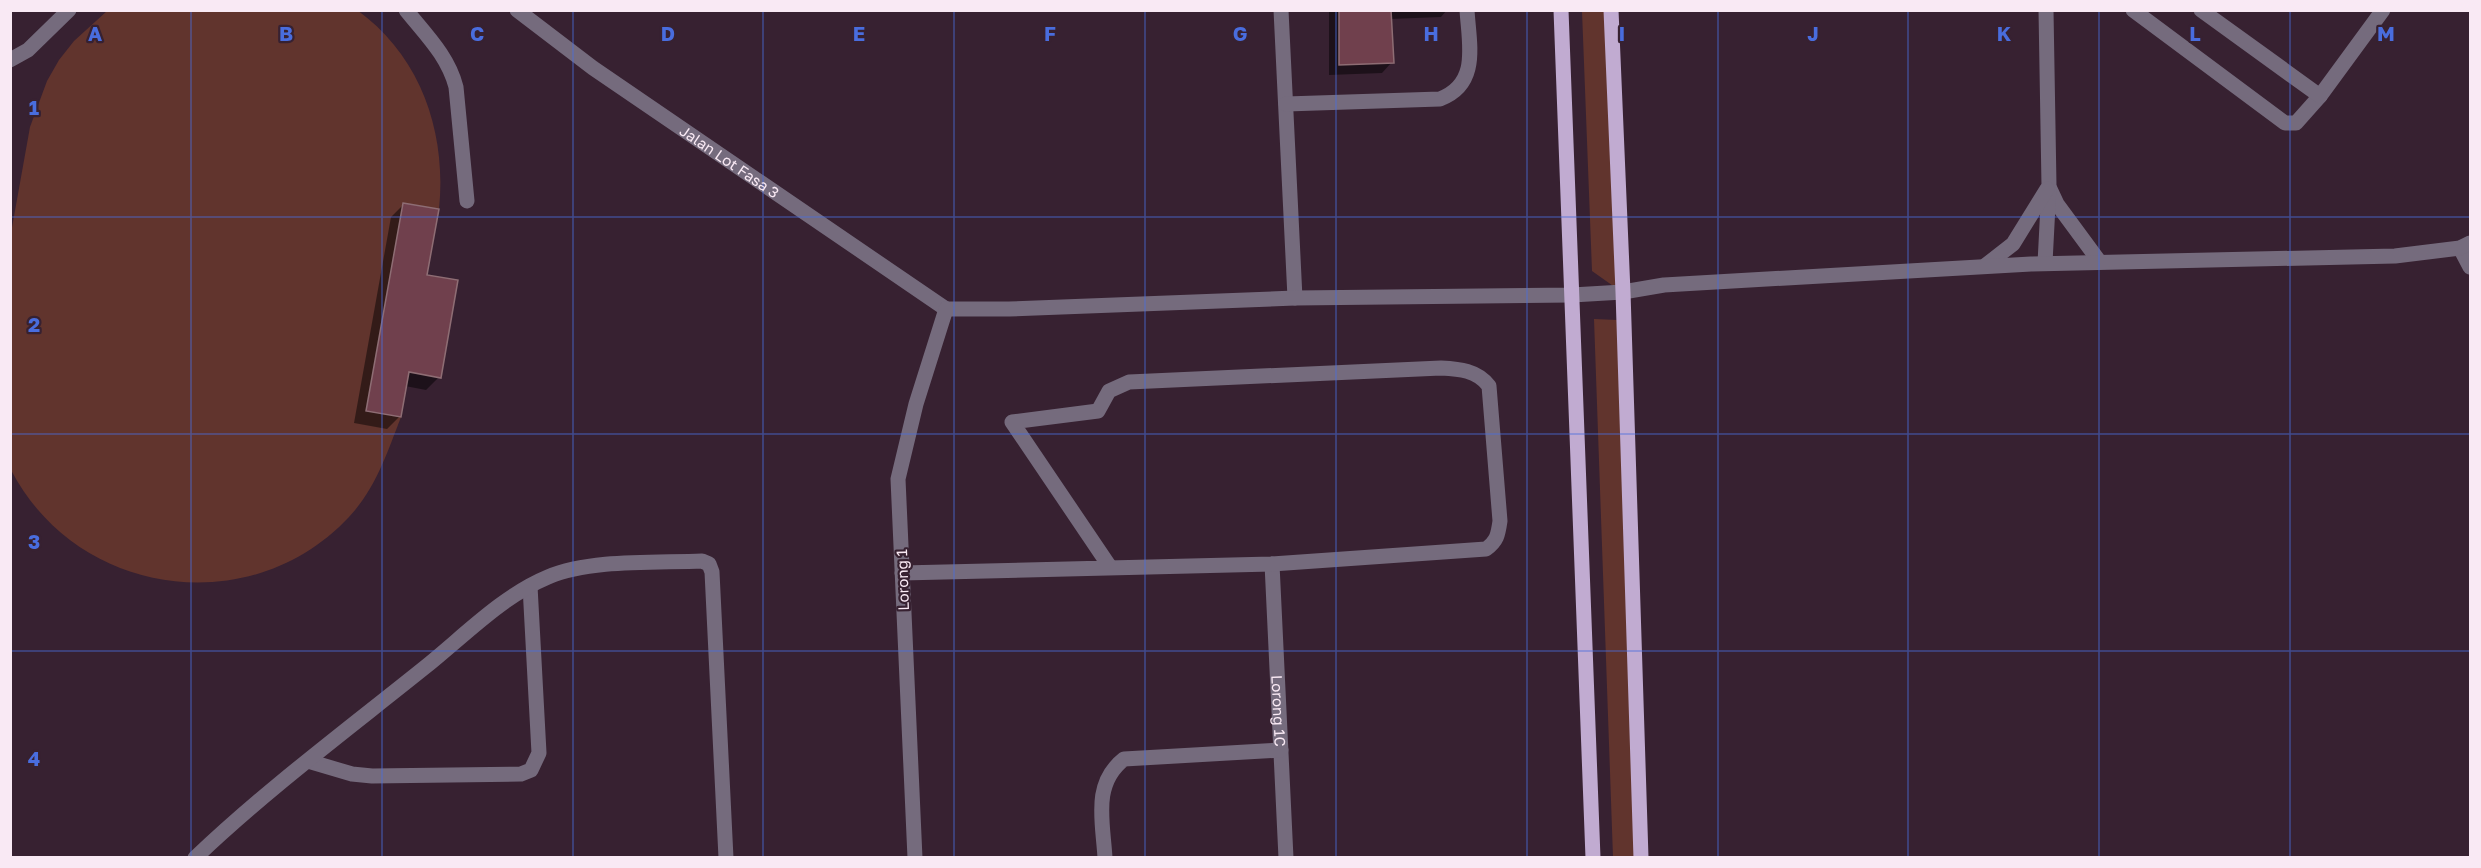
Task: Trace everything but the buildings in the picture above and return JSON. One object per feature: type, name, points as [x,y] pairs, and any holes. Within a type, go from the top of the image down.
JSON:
[{"type":"main road","points":[[1561,10],[1593,858]]},
{"type":"main road","points":[[1611,10],[1623,292],[1641,858]]},
{"type":"street","points":[[10,60],[28,50],[69,10]]},
{"type":"street","points":[[406,10],[445,58],[451,70],[456,87],[467,201]]},
{"type":"street","name":"Jalan Lot Fasa 3","points":[[517,10],[593,68],[946,309]]},
{"type":"street","points":[[1281,10],[1295,298]]},
{"type":"street","points":[[1286,104],[1440,99],[1448,96],[1457,89],[1470,69],[1467,10]]},
{"type":"street","points":[[2045,263],[2049,186],[2046,10]]},
{"type":"street","points":[[2133,10],[2285,123],[2295,123],[2320,96],[2383,10]]},
{"type":"street","points":[[2201,10],[2320,96]]},
{"type":"street","points":[[1986,266],[2013,244],[2049,186]]},
{"type":"street","points":[[2049,186],[2057,204],[2099,261]]},
{"type":"street","points":[[946,309],[1009,309],[1295,298],[1572,295],[1623,292],[1664,285],[2045,263],[2395,256],[2465,245],[2470,267]]},
{"type":"street","name":"Lorong 1","points":[[915,858],[898,479],[916,404],[946,309]]},
{"type":"street","points":[[902,573],[1272,564],[1486,549],[1494,543],[1498,536],[1500,521],[1489,386],[1483,378],[1466,371],[1441,369],[1130,382],[1109,391],[1098,411],[1012,422],[1110,567]]},
{"type":"street","points":[[195,858],[308,760],[530,586],[548,577],[587,566],[702,561],[711,567],[726,858]]},
{"type":"street","name":"Lorong 1C","points":[[1272,564],[1286,858]]},
{"type":"street","points":[[308,760],[352,774],[372,776],[521,774],[531,770],[539,753],[530,586]]},
{"type":"street","points":[[1105,858],[1102,789],[1111,772],[1124,759],[1281,750]]},
{"type":"shaded area","points":[[357,10],[398,50],[413,73],[425,98],[439,152],[439,209],[403,203],[366,410],[401,417],[386,457],[367,494],[349,517],[309,550],[264,572],[216,582],[168,581],[121,568],[78,546],[40,513],[11,470],[11,233],[30,127],[47,81],[59,60],[74,41],[107,11]]},
{"type":"shaded area","points":[[1582,11],[1606,11],[1616,288],[1592,271]]},
{"type":"shaded area","points":[[1594,319],[1617,320],[1637,857],[1613,857]]}]
